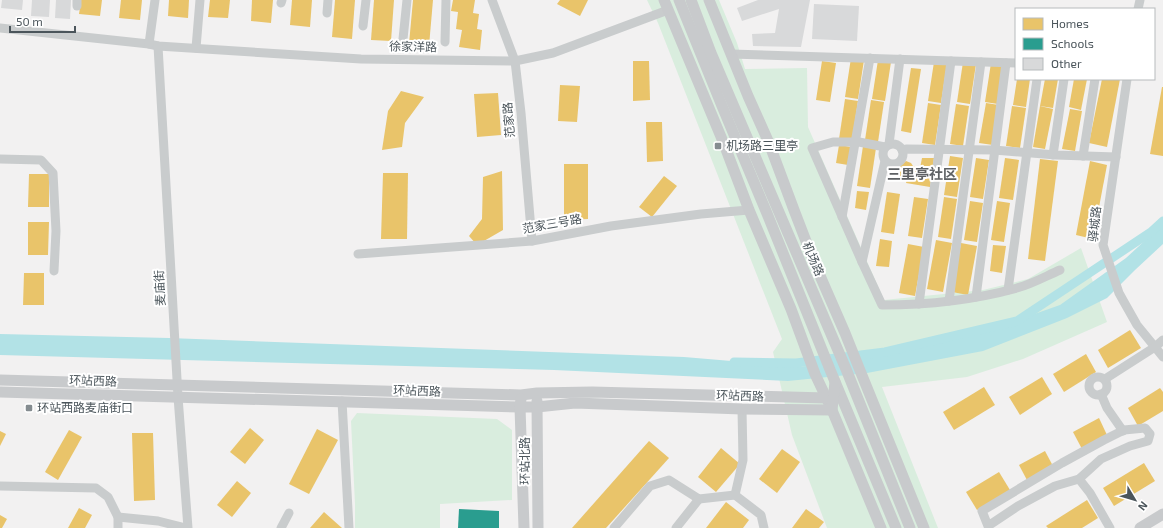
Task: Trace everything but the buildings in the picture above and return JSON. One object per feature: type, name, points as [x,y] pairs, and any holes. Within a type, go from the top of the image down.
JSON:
[{"type":"main road","points":[[679,0],[724,113],[766,211],[818,341],[896,528]]},
{"type":"main road","name":"机场路","points":[[691,0],[714,60],[846,369],[910,528]]},
{"type":"main road","name":"机场路","points":[[709,0],[770,143],[814,262],[845,333],[924,528]]},
{"type":"main road","points":[[666,5],[724,144],[815,374],[832,410],[881,528]]},
{"type":"main road","points":[[832,410],[833,377]]},
{"type":"main road","name":"环站西路","points":[[0,380],[521,395],[537,393],[592,392],[826,398]]},
{"type":"main road","name":"环站西路","points":[[0,392],[520,407],[537,407],[575,403],[742,409],[832,410]]},
{"type":"main road","name":"环站北路","points":[[537,393],[538,528]]},
{"type":"main road","name":"环站北路","points":[[521,395],[520,407],[524,528]]},
{"type":"main road","points":[[1140,528],[1163,514]]},
{"type":"street","name":"麦庙街","points":[[155,0],[154,45],[187,528]]},
{"type":"street","points":[[196,48],[200,0]]},
{"type":"street","points":[[327,13],[328,0]]},
{"type":"street","points":[[363,26],[366,0]]},
{"type":"street","points":[[404,39],[408,0]]},
{"type":"street","points":[[445,42],[446,0]]},
{"type":"street","name":"范家路","points":[[492,0],[515,61],[532,241]]},
{"type":"street","name":"徐家洋路","points":[[0,28],[154,45],[361,59],[515,61],[552,53],[666,5]]},
{"type":"street","points":[[731,54],[1015,64]]},
{"type":"street","points":[[842,218],[870,58]]},
{"type":"street","points":[[900,59],[887,146],[882,155],[885,161],[891,164],[898,162],[902,157],[902,150],[901,147],[895,144],[887,146],[855,142],[833,142],[812,148],[882,305],[919,304],[976,297],[1018,287],[1060,270]]},
{"type":"street","points":[[919,304],[951,61]]},
{"type":"street","points":[[949,301],[981,62]]},
{"type":"street","points":[[976,297],[1006,63]]},
{"type":"street","points":[[1008,290],[1037,80]]},
{"type":"street","points":[[1053,155],[1064,80]]},
{"type":"street","points":[[1083,156],[1095,80]]},
{"type":"street","name":"驿城路","points":[[1127,80],[1103,245],[1119,293],[1137,325],[1163,357]]},
{"type":"street","points":[[902,150],[994,150],[1053,155],[1116,157]]},
{"type":"street","points":[[0,159],[41,160],[53,174],[56,232],[54,271]]},
{"type":"street","points":[[862,262],[885,161]]},
{"type":"street","name":"范家三号路","points":[[358,254],[532,241],[611,226],[701,214],[749,210]]},
{"type":"street","points":[[1105,379],[1155,347],[1163,340]]},
{"type":"street","points":[[1096,376],[1105,379],[1107,385],[1106,391],[1101,394],[1095,395],[1089,388],[1089,382],[1096,376]]},
{"type":"street","points":[[1101,394],[1107,408],[1122,431]]},
{"type":"street","points":[[342,401],[349,528]]},
{"type":"street","points":[[735,496],[743,460],[742,409]]},
{"type":"street","points":[[1145,428],[1150,434],[1148,441],[1130,446],[1101,459],[1079,479],[1055,486],[1018,506],[988,526],[982,511],[1062,463],[1122,431],[1145,428]]},
{"type":"street","points":[[1079,479],[1090,493],[1110,528]]},
{"type":"street","points":[[614,528],[650,486],[668,480],[699,499],[735,496],[761,515],[764,528]]},
{"type":"street","points":[[0,486],[96,488],[108,497],[118,517],[118,528]]},
{"type":"street","points":[[676,528],[699,499]]},
{"type":"street","points":[[281,528],[289,513]]},
{"type":"street","points":[[118,517],[158,521],[187,528]]},
{"type":"green space","points":[[647,0],[719,0],[737,43],[745,69],[807,68],[808,127],[884,300],[983,290],[1028,279],[1081,248],[1107,322],[1023,359],[967,377],[882,387],[938,528],[827,528],[792,435],[773,352],[782,339],[658,23]]},
{"type":"green space","points":[[357,413],[497,419],[512,430],[512,500],[440,504],[440,528],[355,528],[351,421]]},
{"type":"water","points":[[1163,224],[1163,244],[1107,298],[1067,318],[983,351],[867,373],[788,381],[554,370],[0,355],[0,334],[169,338],[684,357],[801,367],[978,334],[1060,305],[1126,258]]},
{"type":"waterway","points":[[734,362],[796,363],[885,352],[1017,321],[1151,232],[1163,221]]},
{"type":"place","name":"机场路三里亭","points":[[718,146]]},
{"type":"place","name":"环站西路麦庙街口","points":[[29,408]]},
{"type":"district","name":"三里亭社区","points":[[922,174]]}]
